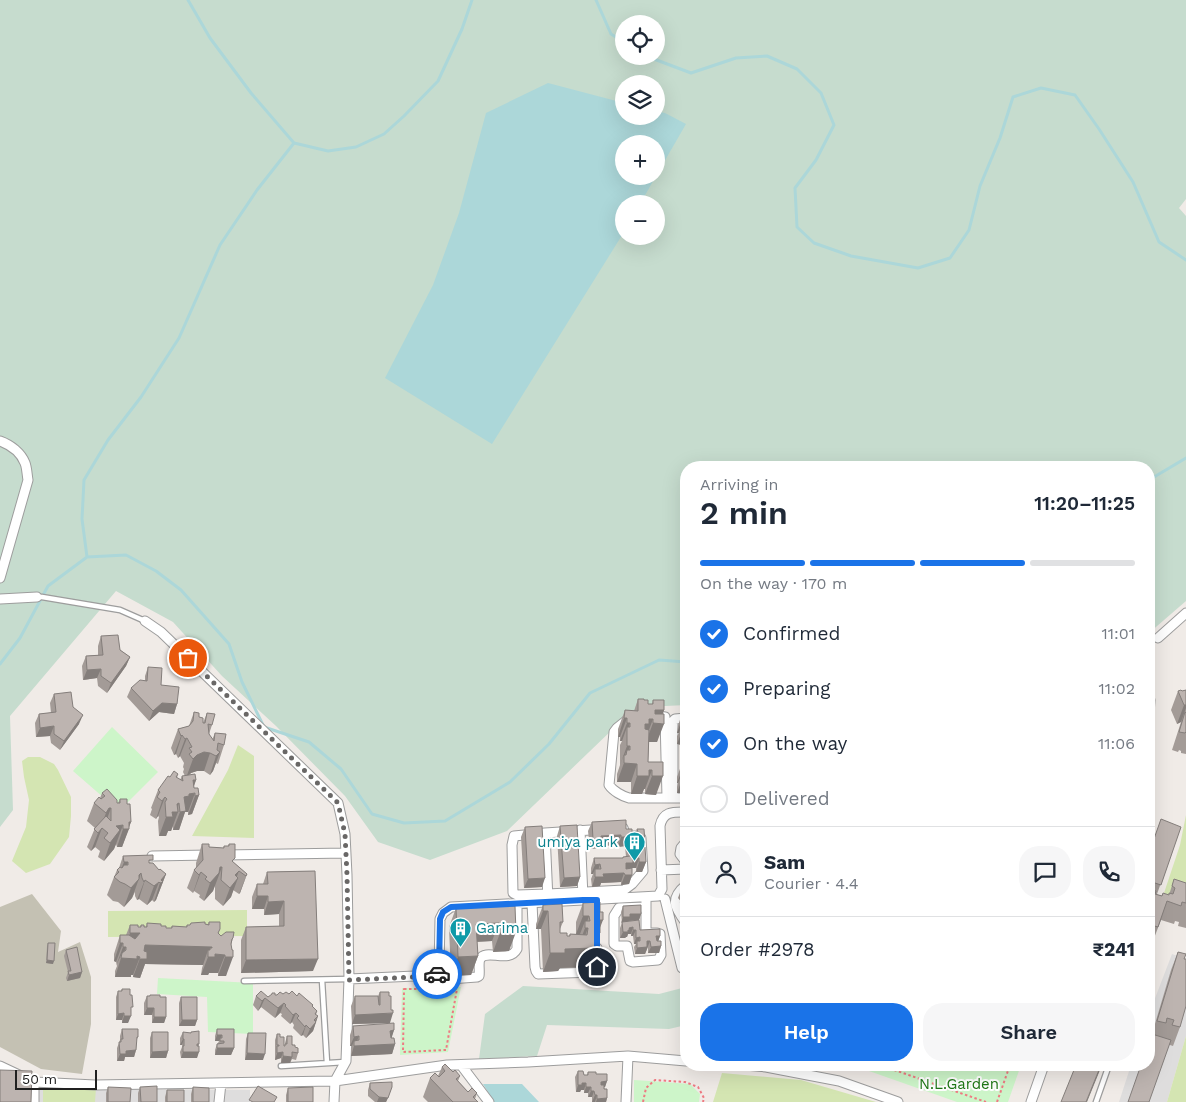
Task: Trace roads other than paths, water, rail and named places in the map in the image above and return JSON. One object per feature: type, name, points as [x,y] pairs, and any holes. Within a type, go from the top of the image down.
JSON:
[{"type":"street","points":[[0,442],[17,451],[25,463],[28,480],[0,578]]},
{"type":"street","points":[[0,599],[37,597]]},
{"type":"street","points":[[1158,638],[1186,613]]},
{"type":"street","points":[[145,621],[161,632],[338,803],[345,834],[349,980],[346,1061],[335,1081],[334,1102]]},
{"type":"street","points":[[646,714],[665,717],[670,798]]},
{"type":"street","points":[[636,715],[614,732],[609,784],[611,789],[629,798],[680,798]]},
{"type":"street","points":[[670,813],[673,721],[675,718],[680,718]]},
{"type":"street","points":[[680,812],[667,814],[661,819],[660,826],[662,898],[680,949]]},
{"type":"street","points":[[623,828],[626,836],[641,837],[643,871],[624,890],[583,896],[548,898],[517,895],[513,893],[512,840],[514,836],[545,833],[623,828]]},
{"type":"street","points":[[580,830],[583,896]]},
{"type":"street","points":[[545,833],[548,898]]},
{"type":"street","points":[[152,856],[346,853]]},
{"type":"street","points":[[661,870],[680,870]]},
{"type":"street","points":[[680,891],[676,895],[675,904],[680,913]]},
{"type":"street","points":[[583,896],[597,905],[646,897],[662,898],[675,904]]},
{"type":"street","points":[[646,897],[646,907],[646,930],[649,933],[660,934],[661,955],[658,960],[633,962],[630,961],[626,946],[614,944],[614,916],[619,908],[646,907]]},
{"type":"street","points":[[349,980],[436,976],[439,968],[440,919],[443,912],[451,907],[532,903],[548,898]]},
{"type":"street","points":[[532,903],[535,967],[538,974],[593,972],[597,967],[597,938]]},
{"type":"street","points":[[438,971],[450,979],[477,978],[479,976],[481,958],[514,954],[517,949],[517,904]]},
{"type":"street","points":[[0,1066],[34,1082],[95,1085],[335,1081],[447,1065],[628,1056],[680,1060]]},
{"type":"street","points":[[626,1102],[628,1056]]},
{"type":"street","points":[[461,1065],[489,1102]]},
{"type":"street","points":[[790,1071],[839,1081],[898,1102]]},
{"type":"street","points":[[1030,1102],[1042,1071]]},
{"type":"street","points":[[34,1082],[34,1102]]},
{"type":"street","points":[[219,1102],[220,1083]]},
{"type":"lane","points":[[37,597],[120,610],[145,621]]},
{"type":"lane","points":[[322,980],[327,1063]]},
{"type":"lane","points":[[244,981],[349,980]]},
{"type":"lane","points":[[281,1066],[346,1061]]},
{"type":"lane","points":[[1096,1102],[1107,1071]]},
{"type":"water","points":[[548,83],[615,101],[615,125],[665,125],[665,113],[686,124],[665,161],[665,135],[615,135],[615,185],[651,185],[645,195],[615,195],[616,245],[492,444],[385,378],[433,285],[459,213],[486,113]]},
{"type":"water","points":[[483,1084],[522,1084],[539,1102],[494,1102]]},
{"type":"waterway","points":[[0,664],[20,638],[48,586],[87,557],[82,519],[84,480],[108,440],[141,397],[179,338],[220,245],[257,190],[294,143],[251,93],[210,38],[188,0]]},
{"type":"waterway","points":[[294,143],[328,151],[356,147],[384,134],[438,81],[462,29],[472,0]]},
{"type":"waterway","points":[[596,0],[611,34],[615,36]]},
{"type":"waterway","points":[[665,63],[691,73],[736,58],[767,56],[797,69],[821,93],[834,125],[816,160],[795,188],[797,227],[814,243],[851,256],[918,268],[950,258],[969,230],[980,186],[1000,138],[1013,97],[1041,88],[1075,95],[1133,182],[1159,242],[1186,260]]},
{"type":"waterway","points":[[1155,476],[1186,458]]},
{"type":"waterway","points":[[87,557],[126,555],[156,571],[181,590],[229,644],[242,682],[264,727],[309,742],[341,769],[372,814],[404,823],[445,821],[510,782],[549,744],[590,693],[659,660],[680,662]]},
{"type":"place","name":"umiya park","points":[[634,861]]},
{"type":"place","name":"Garima","points":[[460,947]]},
{"type":"park label","name":"N.L.Garden","points":[[959,1084]]}]
